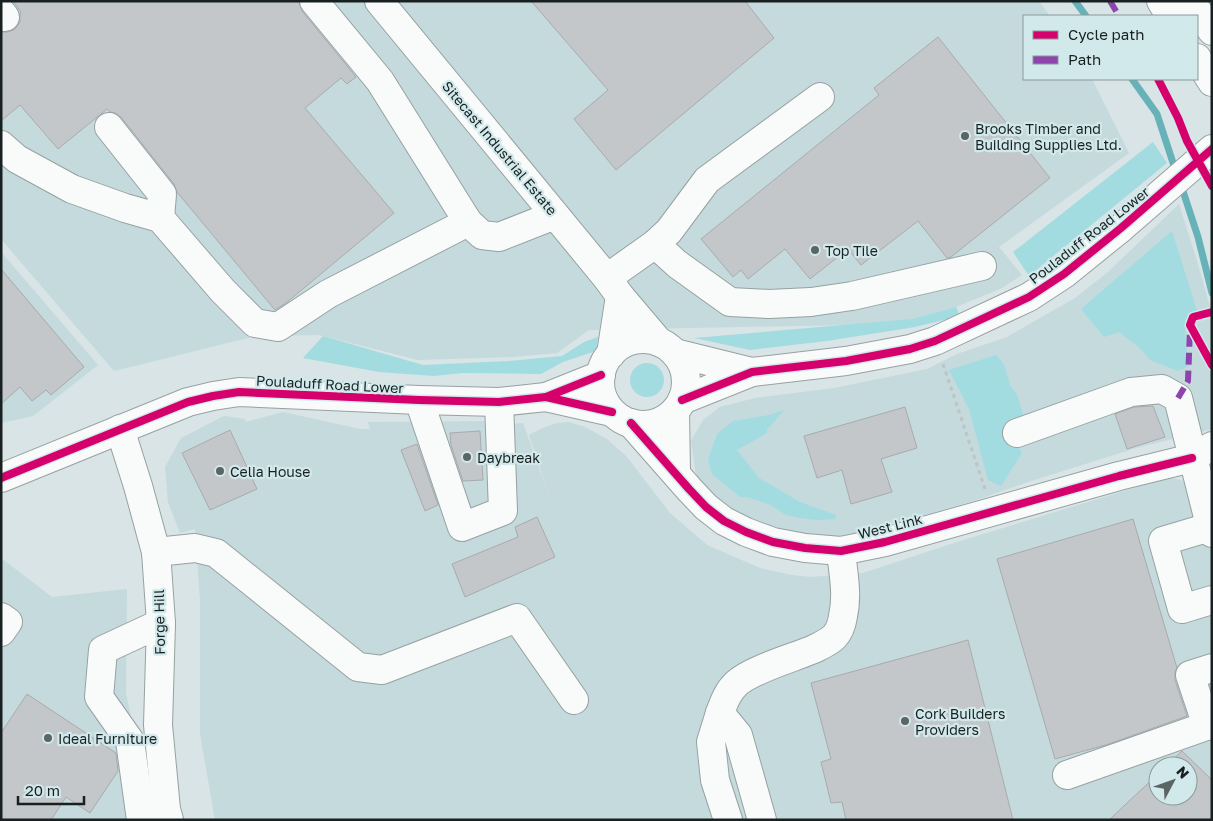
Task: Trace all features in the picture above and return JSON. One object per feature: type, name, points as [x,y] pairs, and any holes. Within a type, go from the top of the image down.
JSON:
[{"type":"main road","points":[[314,1],[380,81],[468,222],[482,235],[499,237],[555,215]]},
{"type":"main road","name":"Sitecast Industrial Estate","points":[[379,1],[614,287],[667,347]]},
{"type":"main road","points":[[1161,1],[1169,15]]},
{"type":"main road","points":[[1190,1],[1212,31]]},
{"type":"main road","points":[[1198,60],[1212,82]]},
{"type":"main road","points":[[621,418],[604,401],[600,388],[606,364],[614,287],[669,231],[707,180],[820,97]]},
{"type":"main road","points":[[109,127],[162,194],[160,218]]},
{"type":"main road","points":[[1,145],[17,159],[72,189],[160,218],[223,291],[256,323],[278,327],[328,294],[468,222]]},
{"type":"main road","name":"Pouladuff Road Lower","points":[[1,478],[188,402],[238,392],[499,402],[546,397],[643,425],[654,424],[665,419],[679,406],[752,372],[846,361],[910,349],[936,340],[1029,297],[1064,274],[1121,228],[1212,149]]},
{"type":"main road","points":[[655,244],[677,264],[730,302],[777,304],[811,302],[852,296],[982,266]]},
{"type":"main road","name":"Pouladuff Road Lower","points":[[546,397],[606,364],[621,345],[633,340],[646,339],[752,372]]},
{"type":"main road","points":[[667,347],[682,363],[686,375],[686,388],[679,406],[676,473]]},
{"type":"main road","points":[[1017,433],[1131,392],[1162,389],[1178,398],[1205,455],[1211,530],[1163,541],[1182,609],[1212,600]]},
{"type":"main road","points":[[419,400],[462,527],[503,511],[499,402]]},
{"type":"main road","name":"West Link","points":[[621,418],[676,473],[706,507],[724,521],[773,542],[789,546],[841,551],[884,542],[992,510],[1205,455]]},
{"type":"main road","name":"Forge Hill","points":[[120,429],[156,552],[161,623],[158,726],[166,809],[169,820]]},
{"type":"main road","points":[[156,552],[196,548],[216,553],[358,667],[382,670],[517,618],[574,700]]},
{"type":"main road","points":[[728,820],[715,780],[712,742],[720,713],[728,694],[735,684],[746,677],[820,646],[834,637],[840,627],[845,604],[841,551]]},
{"type":"main road","points":[[1,617],[8,622],[1,632]]},
{"type":"main road","points":[[141,820],[130,741],[98,697],[103,650],[161,623]]},
{"type":"main road","points":[[1067,775],[1209,725],[1190,675],[1212,668]]},
{"type":"main road","points":[[720,713],[738,735],[762,820]]},
{"type":"path","points":[[936,340],[992,510]]},
{"type":"shaded area","points":[[1,1],[1039,1],[1049,15],[1023,15],[1023,80],[1092,80],[1129,153],[999,247],[1022,275],[1002,288],[956,307],[910,320],[847,325],[589,330],[557,353],[513,357],[418,360],[319,335],[256,336],[114,371],[1,239]]},
{"type":"shaded area","points":[[1153,142],[1167,163],[1029,276],[1013,252]]},
{"type":"shaded area","points":[[1179,204],[1212,314],[1212,429],[1136,448],[973,501],[867,531],[819,539],[784,532],[754,523],[725,509],[697,481],[691,441],[703,420],[720,407],[755,398],[834,388],[927,369],[957,354],[1007,337],[1075,298],[1108,272]]},
{"type":"shaded area","points":[[1172,231],[1197,311],[1192,312],[1185,333],[1189,366],[1178,371],[1150,360],[1140,348],[1119,332],[1104,337],[1081,309]]},
{"type":"shaded area","points":[[1,252],[98,365],[33,416],[1,423]]},
{"type":"shaded area","points":[[956,307],[960,316],[915,327],[827,341],[750,350],[694,338],[912,319]]},
{"type":"shaded area","points":[[323,336],[423,365],[509,361],[562,356],[584,342],[598,337],[596,351],[563,362],[541,374],[463,373],[434,376],[379,372],[303,358]]},
{"type":"shaded area","points":[[996,355],[1004,364],[1010,385],[1017,395],[1026,424],[1011,432],[1022,453],[1001,486],[988,480],[969,409],[949,370]]},
{"type":"shaded area","points":[[647,363],[654,364],[659,368],[663,373],[663,387],[659,392],[654,396],[647,397],[640,396],[635,392],[631,387],[630,380],[631,373],[635,368],[640,364]]},
{"type":"shaded area","points":[[784,410],[767,430],[767,433],[737,450],[759,478],[800,502],[836,515],[835,519],[817,520],[786,515],[771,505],[747,497],[740,497],[712,474],[708,460],[717,434],[733,421],[769,415]]},
{"type":"shaded area","points":[[283,412],[360,429],[370,429],[368,422],[509,421],[511,424],[523,423],[551,501],[529,435],[557,423],[569,422],[585,427],[607,439],[627,457],[670,513],[707,545],[760,568],[791,575],[811,577],[863,573],[957,542],[1170,477],[1212,490],[1212,820],[215,820],[200,734],[200,600],[195,529],[180,533],[168,502],[165,467],[181,438],[224,416],[245,419],[246,422]]},
{"type":"shaded area","points":[[1,558],[52,597],[127,589],[126,694],[155,820],[1,820]]},
{"type":"building","points":[[13,1],[299,1],[302,11],[356,77],[347,84],[341,78],[305,108],[394,213],[286,303],[275,310],[177,192],[174,184],[121,117],[107,109],[58,149],[20,105],[1,121],[1,32],[15,29],[20,22],[21,12]]},
{"type":"building","points":[[531,1],[745,1],[774,38],[616,170],[574,119],[608,90]]},
{"type":"building","points":[[938,37],[1050,178],[951,257],[947,258],[918,221],[861,265],[848,249],[810,279],[785,249],[748,279],[741,270],[733,277],[701,239],[879,95],[874,88]]},
{"type":"building","points":[[1,269],[84,367],[51,395],[46,390],[32,401],[20,387],[1,404]]},
{"type":"building","points":[[1153,406],[1165,437],[1127,449],[1115,414],[1134,407]]},
{"type":"building","points":[[905,407],[917,448],[881,459],[892,492],[851,504],[842,470],[817,478],[804,436]]},
{"type":"building","name":"Celia House","points":[[230,430],[257,489],[210,510],[182,453]]},
{"type":"building","points":[[480,431],[483,480],[463,481],[451,445],[450,433]]},
{"type":"building","points":[[417,444],[438,505],[425,511],[401,450]]},
{"type":"building","points":[[537,517],[555,557],[465,597],[452,564],[518,537],[515,527]]},
{"type":"building","points":[[1133,519],[1177,668],[1175,680],[1187,716],[1109,744],[1055,759],[997,559]]},
{"type":"building","name":"Cork Builders Providers","points":[[968,640],[1013,820],[846,820],[842,802],[831,803],[821,762],[831,759],[811,683]]},
{"type":"building","points":[[27,694],[116,753],[118,771],[90,813],[66,797],[51,820],[1,820],[1,733]]},
{"type":"building","points":[[1182,751],[1187,756],[1177,756]]},
{"type":"building","points":[[1198,766],[1212,780],[1212,820],[1109,820],[1148,783],[1148,806],[1198,806]]},
{"type":"waterway","points":[[1075,1],[1085,15]]},
{"type":"waterway","points":[[1133,80],[1157,114],[1176,172]]},
{"type":"waterway","points":[[1181,185],[1198,237],[1212,293]]},
{"type":"marked path","points":[[1110,1],[1118,15]]},
{"type":"marked path","points":[[1178,398],[1188,381],[1190,328]]},
{"type":"cycle path","points":[[1159,80],[1178,118],[1187,141],[1212,186]]},
{"type":"cycle path","points":[[682,400],[752,372],[846,361],[910,349],[935,341],[1029,297],[1064,274],[1121,228],[1212,149]]},
{"type":"cycle path","points":[[1212,312],[1193,317],[1190,325],[1212,365]]},
{"type":"cycle path","points":[[1,478],[188,402],[213,396],[239,392],[499,402],[546,397],[601,375]]},
{"type":"cycle path","points":[[546,397],[612,412]]},
{"type":"cycle path","points":[[631,423],[706,507],[724,521],[773,542],[805,548],[841,551],[885,542],[1119,476],[1192,458]]},
{"type":"place","name":"Brooks Timber and Building Supplies Ltd.","points":[[965,136]]},
{"type":"place","name":"Top Tile","points":[[815,250]]},
{"type":"place","name":"Daybreak","points":[[467,457]]},
{"type":"place","name":"Celia House","points":[[220,471]]},
{"type":"place","name":"Cork Builders Providers","points":[[905,721]]},
{"type":"place","name":"Ideal Furniture","points":[[48,738]]}]
